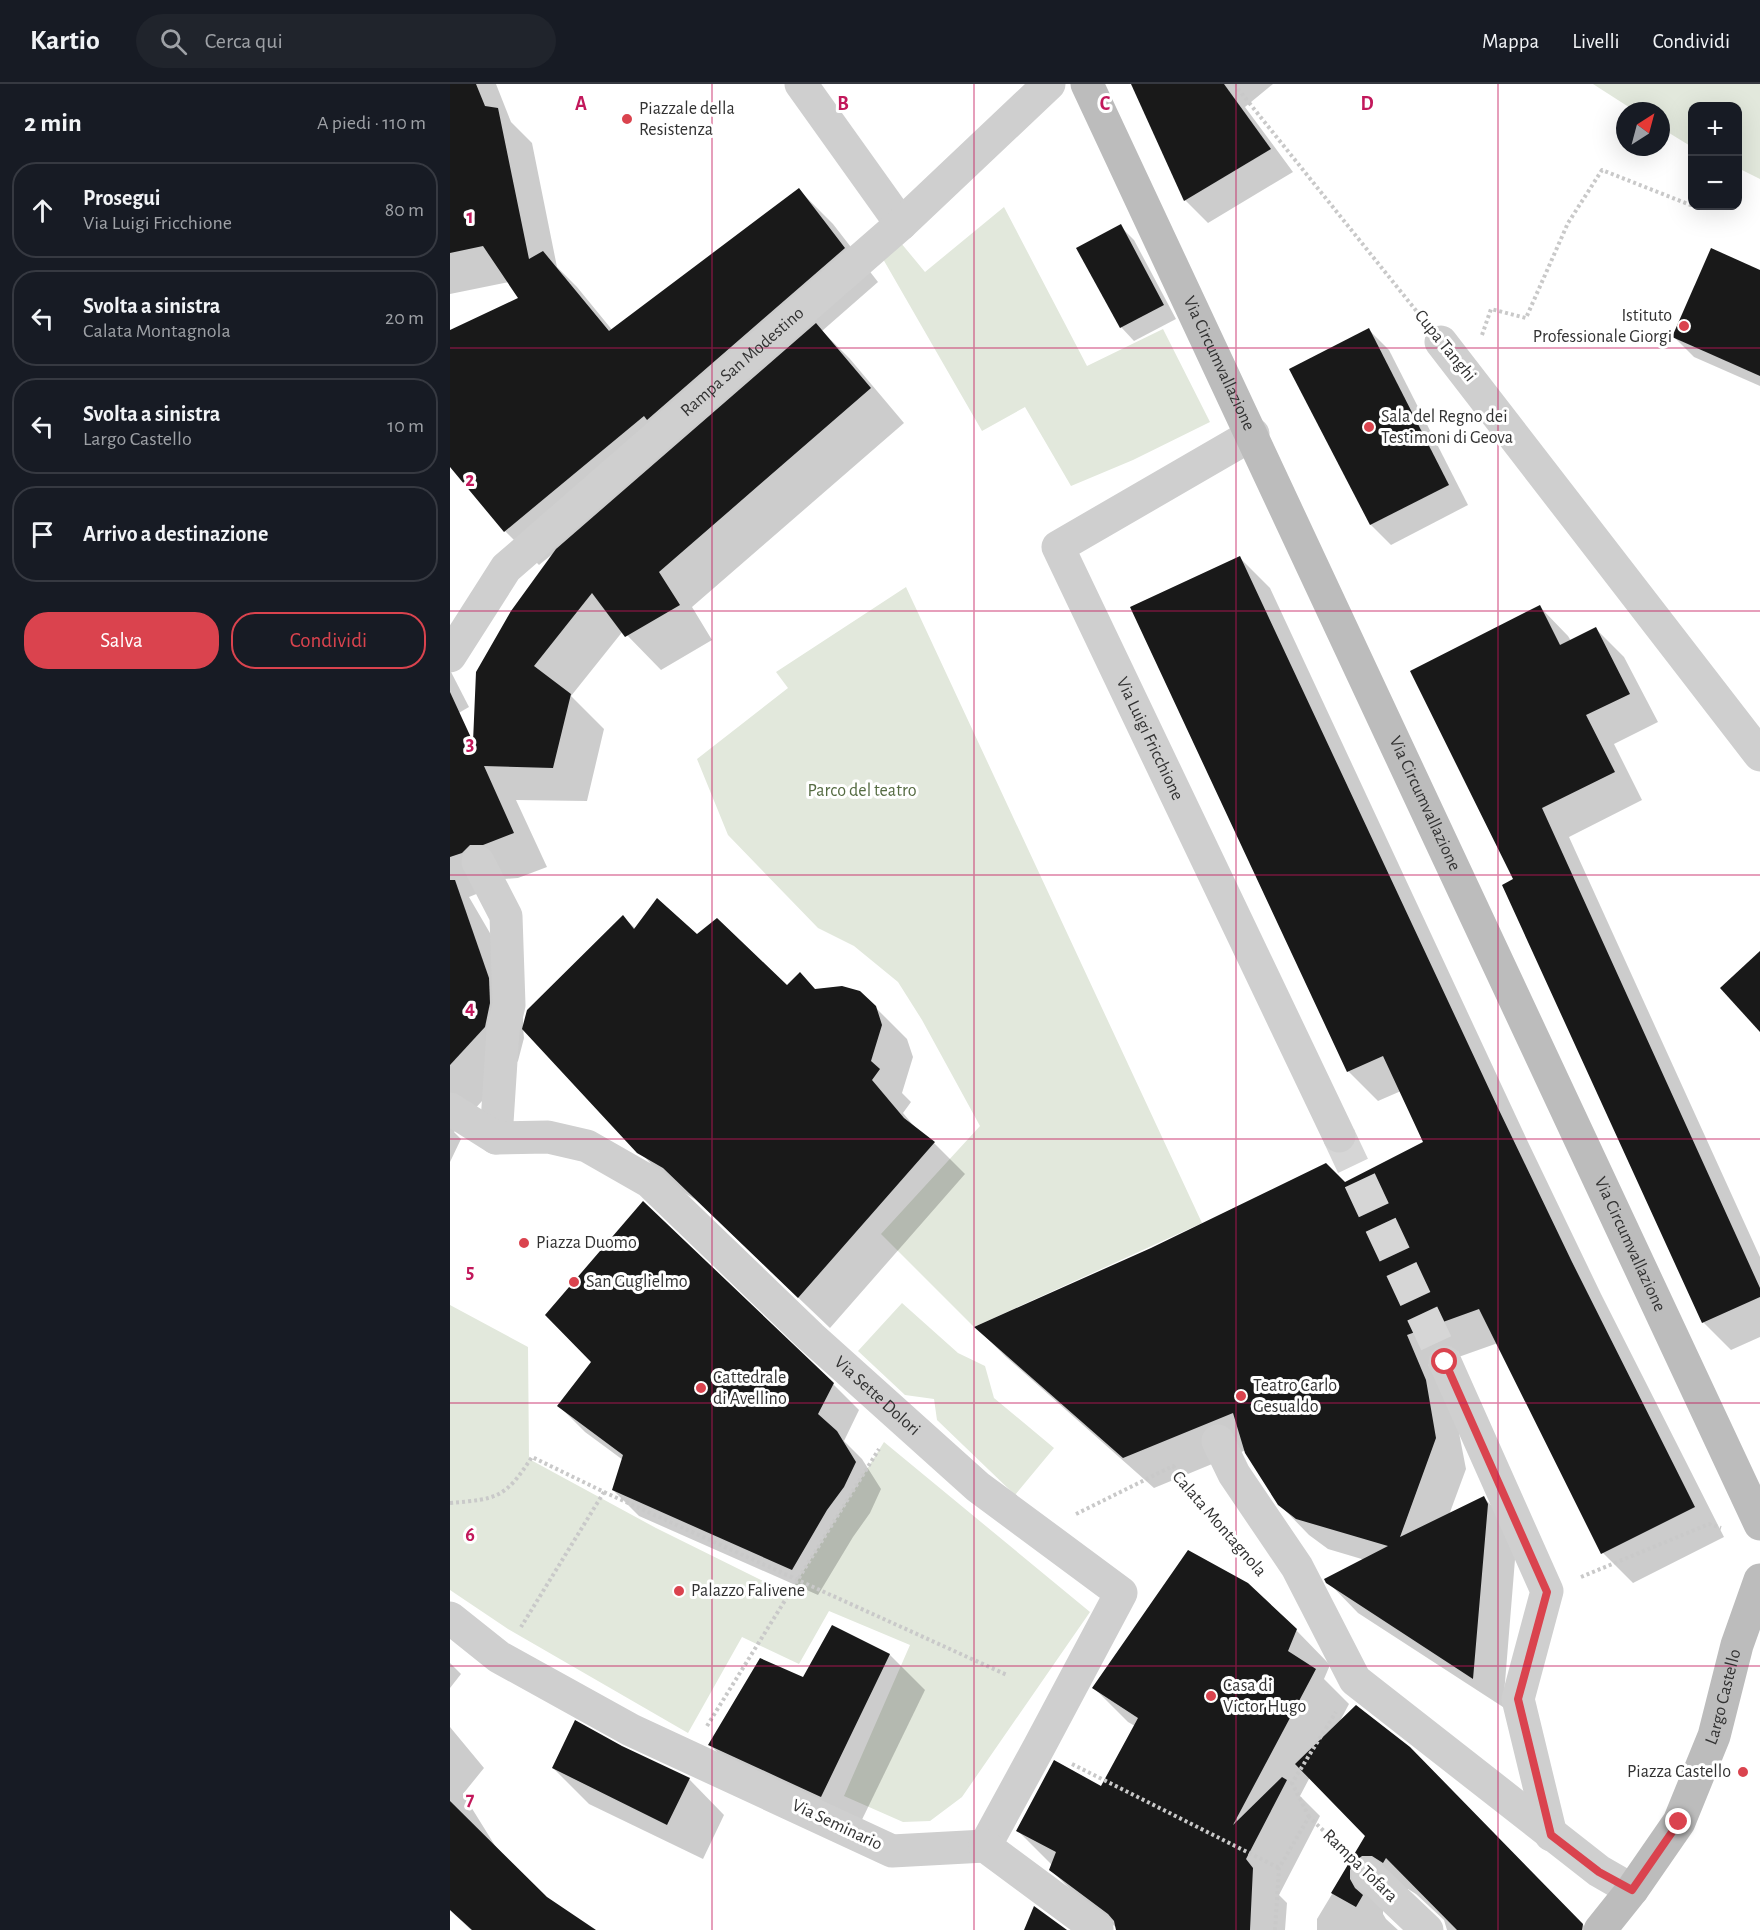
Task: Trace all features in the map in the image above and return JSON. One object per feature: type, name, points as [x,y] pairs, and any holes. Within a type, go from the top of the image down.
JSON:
[{"type":"street","points":[[801,84],[901,224]]},
{"type":"street","name":"Rampa San Modestino","points":[[451,650],[506,568],[901,224],[1049,84]]},
{"type":"street","name":"Via Circumvallazione","points":[[1087,84],[1253,434],[1760,1524]]},
{"type":"street","name":"Cupa Tanghi","points":[[1442,342],[1760,755]]},
{"type":"street","name":"Via Luigi Fricchione","points":[[1253,434],[1058,548],[1339,1136]]},
{"type":"street","points":[[450,1109],[496,1138],[503,1030],[509,1005],[506,916],[478,862]]},
{"type":"street","name":"Via Sette Dolori","points":[[496,1138],[548,1137],[586,1146],[650,1182],[811,1338],[978,1487],[1121,1593],[1040,1747]]},
{"type":"street","points":[[1445,1362],[1547,1592],[1518,1699],[1551,1835]]},
{"type":"street","name":"Calata Montagnola","points":[[1218,1441],[1234,1474],[1297,1567],[1355,1680],[1599,1872],[1632,1890]]},
{"type":"street","name":"Largo Castello","points":[[1600,1930],[1632,1890],[1679,1822],[1714,1736],[1737,1645],[1760,1580]]},
{"type":"street","name":"Via Seminario","points":[[450,1618],[499,1657],[631,1730],[892,1851],[985,1846]]},
{"type":"street","points":[[1040,1747],[985,1846],[1096,1929]]},
{"type":"street","name":"Rampa Tofara","points":[[1368,1874],[1427,1930]]},
{"type":"path","name":"Cupa Tanghi","points":[[1234,84],[1442,342]]},
{"type":"path","points":[[1491,309],[1526,318],[1568,223],[1602,170],[1688,204]]},
{"type":"path","points":[[688,1757],[884,1442],[906,1422]]},
{"type":"path","points":[[450,1503],[489,1499],[501,1493],[518,1478],[532,1457],[1007,1675]]},
{"type":"path","name":"Calata Montagnola","points":[[1038,1532],[1173,1466],[1210,1516],[1233,1541]]},
{"type":"path","points":[[499,1657],[531,1612],[604,1492]]},
{"type":"path","points":[[1547,1592],[1709,1524],[1725,1530]]},
{"type":"path","points":[[1309,1817],[1292,1783],[1355,1680]]},
{"type":"path","points":[[1040,1747],[1279,1868],[1275,1930]]},
{"type":"path","name":"Rampa Tofara","points":[[1279,1868],[1309,1817],[1368,1874]]},
{"type":"green space","points":[[1593,84],[1760,84],[1760,179],[1742,170],[1742,102],[1688,102],[1688,145],[1670,134],[1670,102],[1621,102]]},
{"type":"green space","points":[[1004,207],[1087,366],[1163,329],[1210,422],[1133,460],[1071,486],[1025,407],[982,431],[883,259],[901,243],[925,272]]},
{"type":"green space","name":"Parco del teatro","points":[[906,587],[1202,1223],[974,1327],[881,1234],[980,1126],[922,1020],[898,982],[854,946],[818,928],[728,835],[697,759],[788,688],[776,672]]},
{"type":"green space","points":[[902,1303],[958,1353],[985,1366],[994,1398],[1054,1448],[1015,1495],[937,1420],[934,1399],[905,1395],[858,1351]]},
{"type":"green space","points":[[450,1305],[528,1347],[529,1459],[656,1528],[789,1594],[884,1442],[1090,1612],[962,1797],[930,1821],[903,1822],[844,1796],[910,1645],[829,1611],[799,1664],[742,1637],[688,1733],[508,1629],[450,1590]]},
{"type":"building","points":[[450,84],[476,84],[485,106],[498,108],[529,259],[543,251],[609,331],[799,188],[845,248],[647,420],[644,416],[504,532],[450,467],[450,330],[518,298],[483,246],[450,253]]},
{"type":"building","points":[[1131,84],[1224,84],[1271,149],[1184,201]]},
{"type":"building","points":[[1121,224],[1164,305],[1120,328],[1076,248]]},
{"type":"building","points":[[1711,248],[1760,270],[1760,376],[1672,337]]},
{"type":"building","points":[[816,323],[871,388],[659,572],[680,605],[625,637],[592,593],[534,666],[571,694],[553,768],[484,766],[514,833],[483,845],[470,845],[462,853],[450,857],[450,692],[473,742],[476,672],[511,611],[556,549]]},
{"type":"building","name":"Sala del Regno dei Testimoni di Geova","points":[[1369,328],[1449,485],[1370,525],[1289,369]]},
{"type":"building","points":[[1240,556],[1498,1108],[1572,1262],[1695,1507],[1601,1554],[1479,1309],[1407,1335],[1426,1380],[1436,1438],[1400,1537],[1484,1496],[1488,1504],[1473,1679],[1326,1583],[1324,1579],[1388,1546],[1296,1519],[1278,1505],[1245,1453],[1233,1413],[1123,1458],[974,1327],[1151,1248],[1326,1163],[1345,1182],[1423,1142],[1383,1056],[1347,1072],[1130,607]]},
{"type":"building","points":[[1540,605],[1560,645],[1596,627],[1630,694],[1586,715],[1615,772],[1542,808],[1760,1288],[1760,1297],[1702,1323],[1502,885],[1513,879],[1410,671]]},
{"type":"building","points":[[450,880],[455,880],[489,978],[490,1003],[485,1027],[450,1065]]},
{"type":"building","points":[[657,898],[697,934],[717,918],[787,985],[800,972],[815,989],[842,986],[860,991],[876,1006],[882,1025],[871,1061],[880,1069],[872,1080],[904,1118],[935,1142],[798,1298],[663,1168],[637,1153],[522,1029],[527,1010],[623,915],[634,929]]},
{"type":"building","points":[[1760,951],[1760,1032],[1720,988]]},
{"type":"building","name":"Cattedrale di Avellino","points":[[643,1201],[834,1383],[818,1414],[837,1431],[856,1462],[844,1487],[827,1510],[792,1570],[612,1490],[623,1455],[557,1406],[591,1362],[545,1315]]},
{"type":"building","points":[[1188,1550],[1248,1583],[1297,1629],[1288,1651],[1316,1669],[1233,1825],[1282,1777],[1287,1780],[1246,1859],[1253,1868],[1250,1930],[1116,1930],[1114,1921],[1108,1914],[1049,1870],[1056,1852],[1016,1831],[1054,1760],[1101,1786],[1138,1718],[1092,1688]]},
{"type":"building","points":[[832,1625],[890,1654],[821,1797],[708,1745],[760,1658],[803,1677]]},
{"type":"building","points":[[1356,1705],[1410,1747],[1583,1924],[1582,1930],[1457,1930],[1386,1858],[1383,1863],[1372,1856],[1362,1856],[1354,1862],[1350,1870],[1350,1879],[1363,1895],[1356,1907],[1331,1893],[1365,1836],[1295,1764]]},
{"type":"building","points":[[575,1720],[622,1746],[690,1778],[667,1825],[552,1768]]},
{"type":"building","points":[[450,1801],[547,1897],[596,1930],[472,1930],[450,1910]]},
{"type":"building","points":[[1034,1906],[1067,1930],[1024,1930]]},
{"type":"tunnel","points":[[1339,1136],[1445,1362]]},
{"type":"place","name":"Piazzale della Resistenza","points":[[627,119]]},
{"type":"place","name":"Istituto Professionale Giorgi","points":[[1684,326]]},
{"type":"place","name":"Sala del Regno dei Testimoni di Geova","points":[[1369,427]]},
{"type":"place","name":"Piazza Duomo","points":[[524,1243]]},
{"type":"place","name":"San Guglielmo","points":[[574,1282]]},
{"type":"place","name":"Cattedrale di Avellino","points":[[701,1388]]},
{"type":"place","name":"Teatro Carlo Gesualdo","points":[[1241,1396]]},
{"type":"place","name":"Palazzo Falivene","points":[[679,1591]]},
{"type":"place","name":"Casa di Victor Hugo","points":[[1211,1696]]},
{"type":"place","name":"Piazza Castello","points":[[1743,1772]]},
{"type":"route","points":[[1445,1362],[1547,1592],[1518,1699],[1551,1835],[1599,1872],[1632,1890],[1679,1822]]}]
